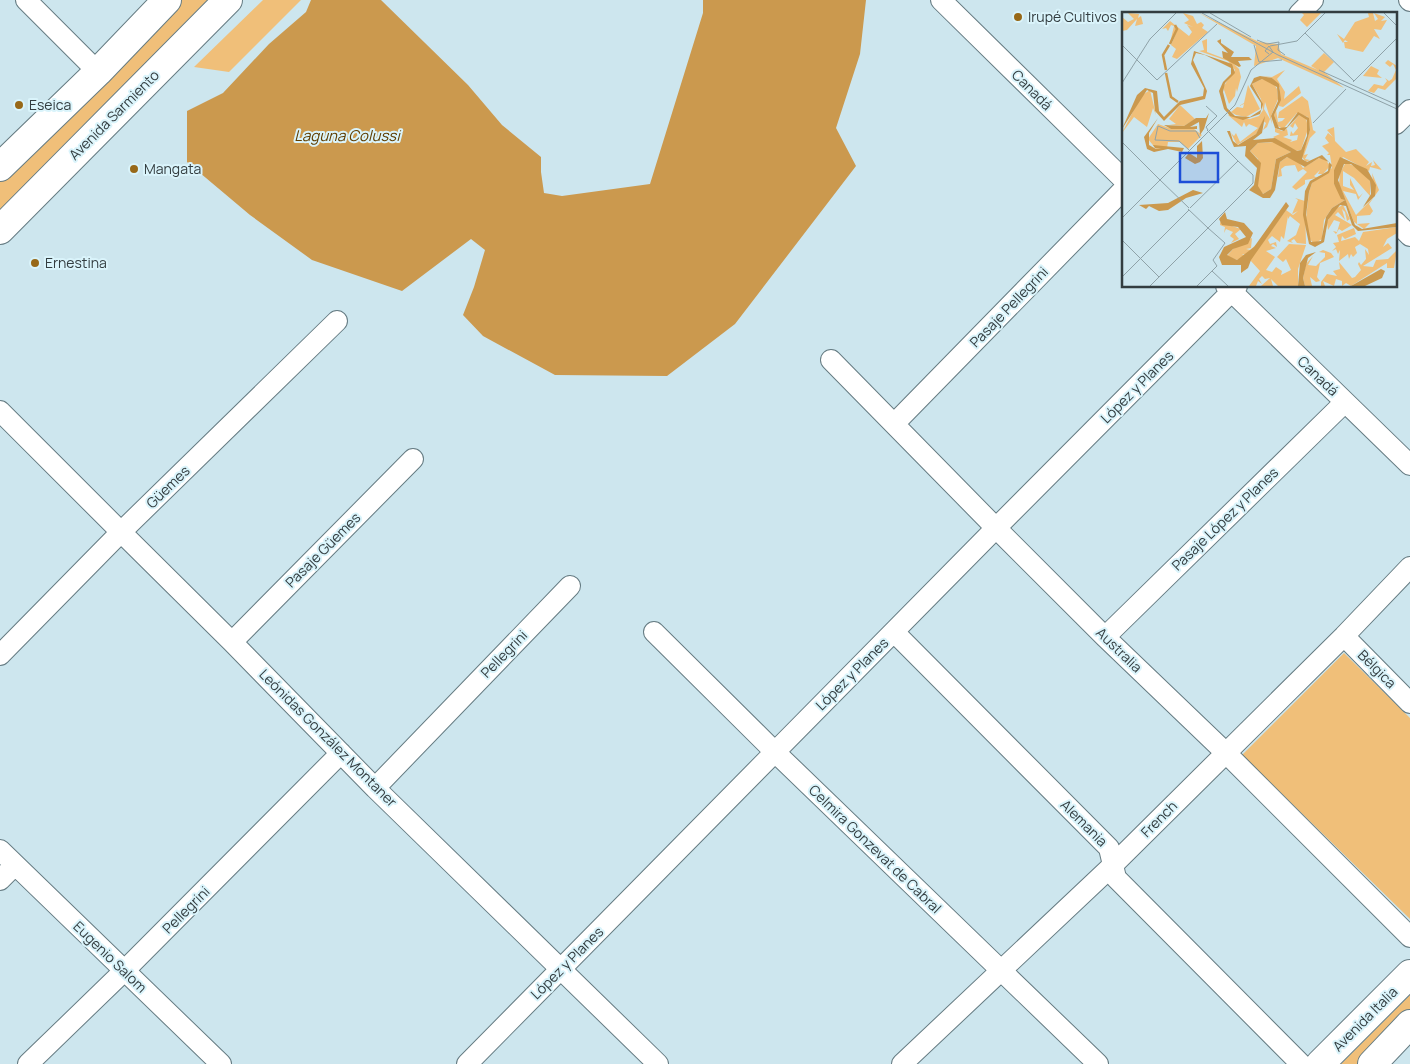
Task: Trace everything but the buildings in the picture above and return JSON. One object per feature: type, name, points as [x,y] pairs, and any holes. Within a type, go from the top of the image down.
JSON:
[{"type":"main road","points":[[0,167],[98,72],[167,0]]},
{"type":"main road","name":"Avenida Sarmiento","points":[[0,230],[228,0]]},
{"type":"main road","name":"Avenida Italia","points":[[1320,1064],[1410,974]]},
{"type":"main road","points":[[1372,1064],[1410,1024]]},
{"type":"street","points":[[26,0],[98,72]]},
{"type":"street","name":"Canadá","points":[[941,0],[1122,178]]},
{"type":"street","points":[[1302,12],[1313,0]]},
{"type":"street","points":[[1398,122],[1410,110]]},
{"type":"street","name":"Pasaje Pellegrini","points":[[894,424],[1122,191]]},
{"type":"street","points":[[1398,224],[1410,236]]},
{"type":"street","name":"Canadá","points":[[1232,288],[1410,465]]},
{"type":"street","name":"López y Planes","points":[[467,1064],[1232,288]]},
{"type":"street","name":"Güemes","points":[[0,655],[121,532],[337,321]]},
{"type":"street","name":"Australia","points":[[831,360],[1105,637],[1226,753],[1410,937]]},
{"type":"street","name":"Pasaje López y Planes","points":[[1105,637],[1345,402]]},
{"type":"street","name":"Leónidas González Montaner","points":[[0,411],[232,642],[375,788],[658,1064]]},
{"type":"street","name":"Pasaje Güemes","points":[[232,642],[413,458]]},
{"type":"street","name":"French","points":[[902,1064],[1113,865],[1344,636],[1410,567]]},
{"type":"street","name":"Pellegrini","points":[[375,788],[570,586]]},
{"type":"street","name":"Celmira Gonzevat de Cabral","points":[[654,632],[775,752],[1098,1064]]},
{"type":"street","name":"Alemania","points":[[894,632],[1109,848],[1116,878],[1301,1064]]},
{"type":"street","name":"Bélgica","points":[[1344,636],[1410,703]]},
{"type":"street","name":"Pellegrini","points":[[28,1064],[124,972],[341,753]]},
{"type":"street","name":"Eugenio Salom","points":[[0,850],[221,1064]]},
{"type":"street","points":[[0,880],[15,865]]},
{"type":"shaded area","points":[[180,0],[215,0],[0,215],[0,180]]},
{"type":"shaded area","points":[[263,0],[301,0],[229,72],[194,67]]},
{"type":"shaded area","points":[[1344,653],[1410,718],[1410,919],[1242,755]]},
{"type":"shaded area","points":[[1410,995],[1410,1010],[1357,1064],[1341,1064]]},
{"type":"water","name":"Laguna Colussi","points":[[311,0],[381,0],[468,85],[502,125],[541,157],[544,193],[562,196],[650,184],[703,13],[703,0],[866,0],[860,54],[836,128],[856,166],[735,324],[667,376],[555,375],[483,336],[463,315],[485,250],[471,239],[402,291],[312,260],[250,215],[187,162],[187,111],[223,93],[269,44],[306,12]]},
{"type":"place","name":"Irupé Cultivos","points":[[1018,17]]},
{"type":"place","name":"Eseica","points":[[19,105]]},
{"type":"place","name":"Mangata","points":[[134,169]]},
{"type":"place","name":"Ernestina","points":[[35,263]]}]
